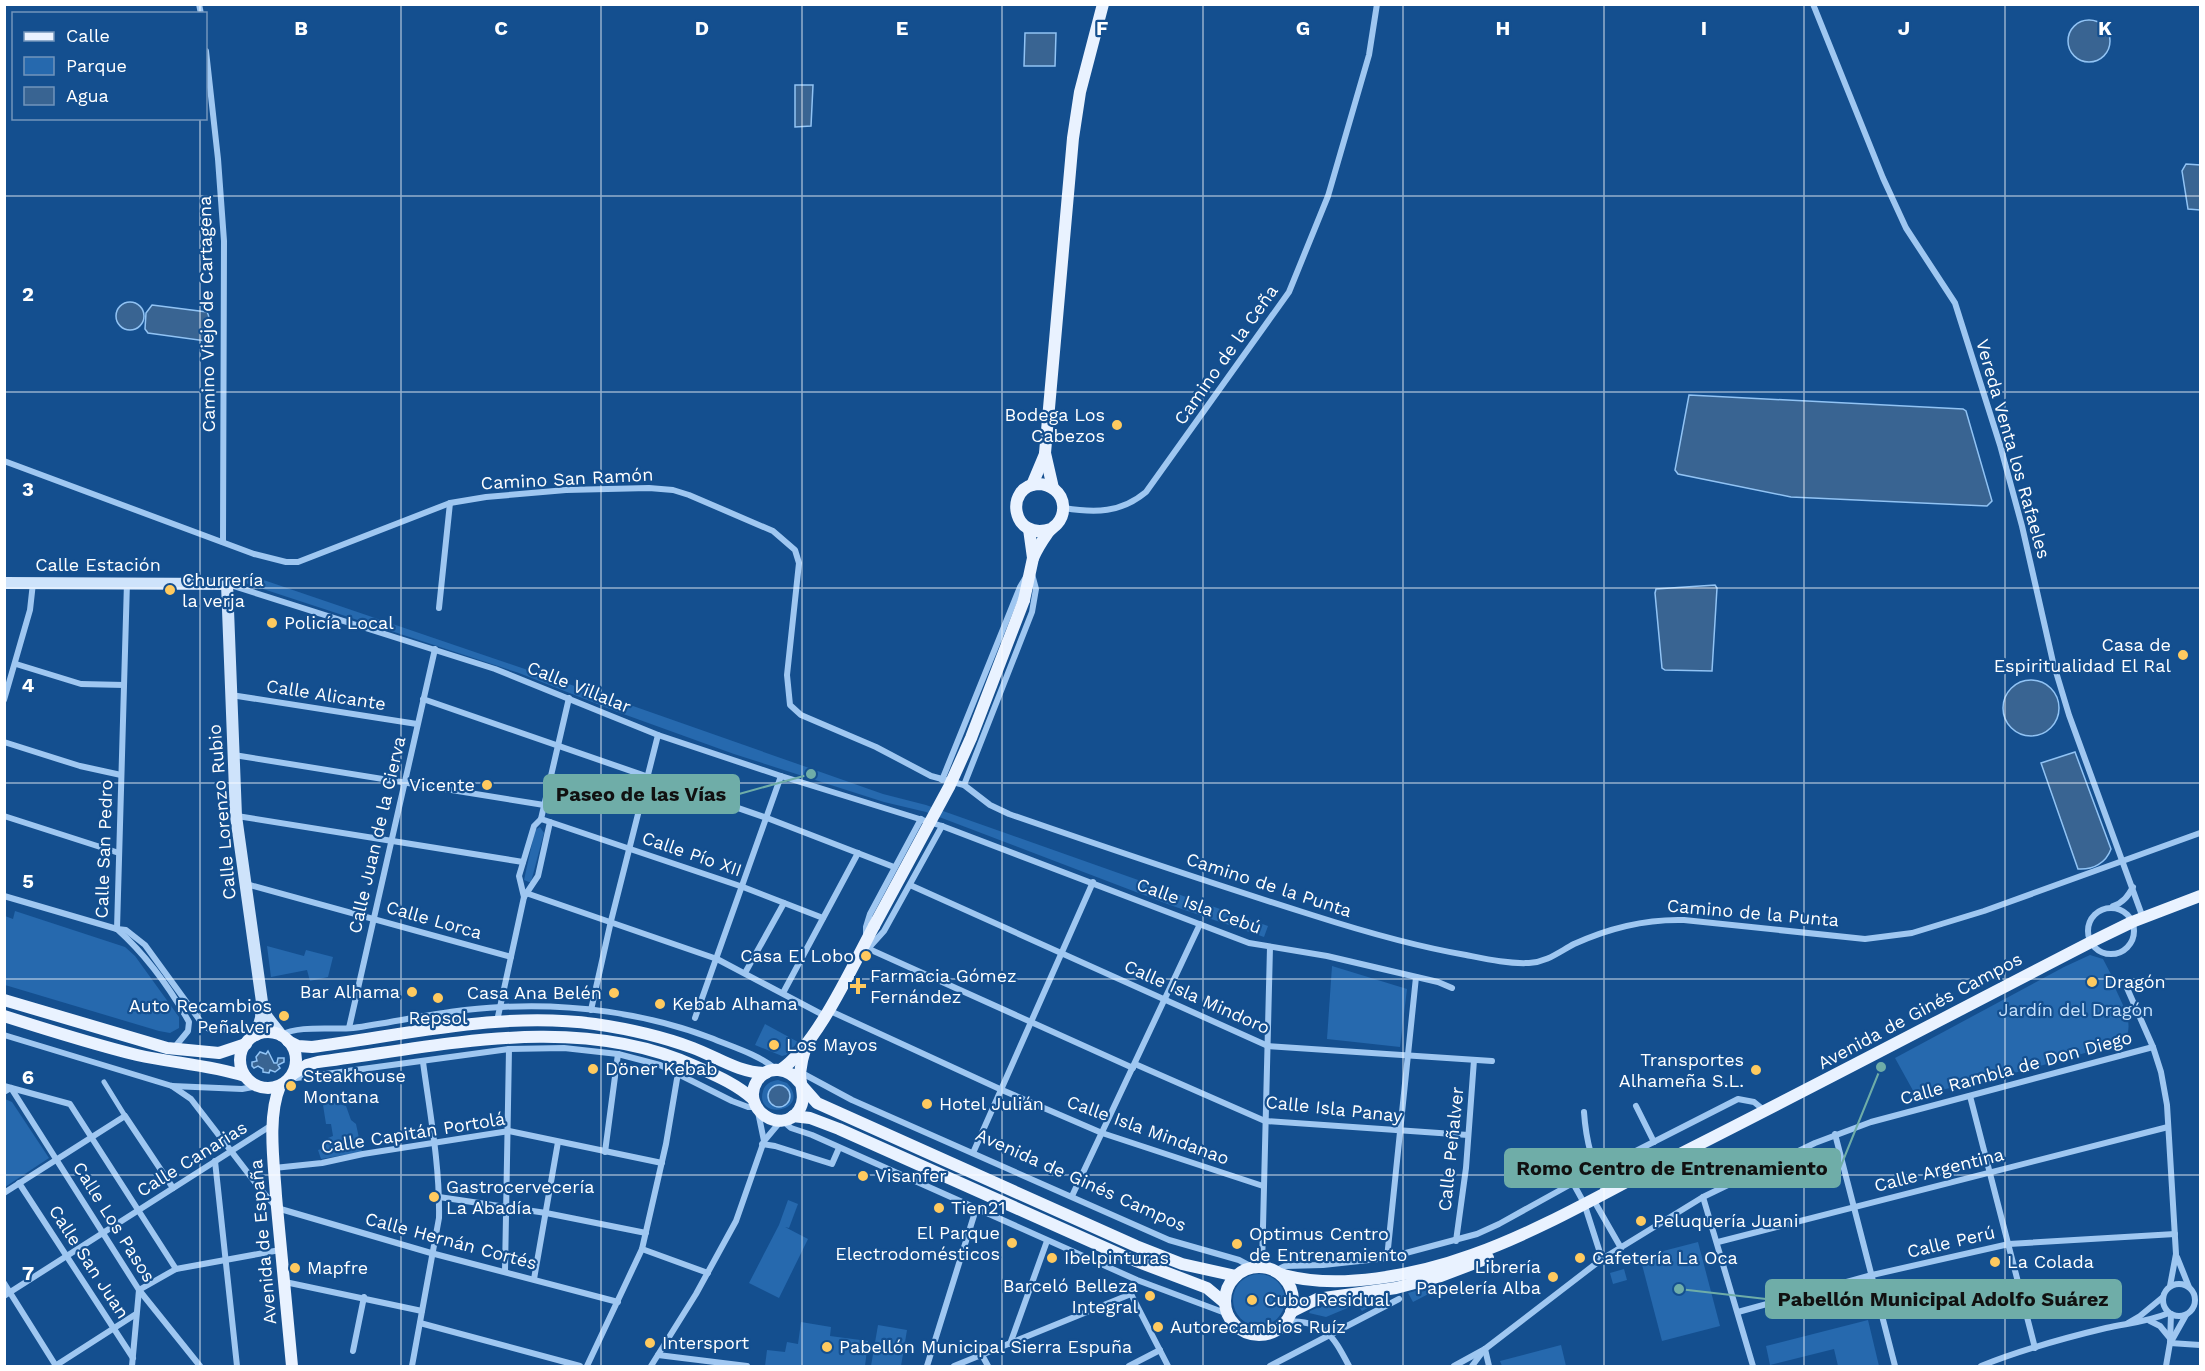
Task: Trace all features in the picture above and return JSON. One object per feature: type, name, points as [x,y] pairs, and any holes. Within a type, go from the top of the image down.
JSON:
[{"type":"main road","points":[[1032,485],[1045,453],[1073,138],[1080,92],[1103,4]]},
{"type":"main road","points":[[1045,453],[1053,488]]},
{"type":"main road","points":[[1032,485],[1046,485],[1059,493],[1064,508],[1058,524],[1043,532],[1029,529],[1018,519],[1016,505],[1021,492],[1032,485]]},
{"type":"main road","points":[[1029,529],[1032,563]]},
{"type":"main road","points":[[755,1106],[755,1084],[798,1057],[806,1046],[857,957],[868,944],[874,926],[949,787],[971,738],[1024,600],[1032,563],[1051,529]]},
{"type":"main road","name":"Calle Estación","points":[[4,583],[227,584]]},
{"type":"main road","name":"Calle Lorenzo Rubio","points":[[227,584],[236,816],[261,1002],[261,1018],[252,1038]]},
{"type":"main road","name":"Avenida de Ginés Campos","points":[[1288,1316],[1317,1299],[1396,1288],[1441,1276],[1492,1256],[1563,1214],[2091,942],[2138,920],[2200,896]]},
{"type":"main road","points":[[4,1000],[140,1041],[173,1048],[219,1053],[252,1038],[273,1032],[298,1046],[312,1047],[497,1022],[557,1021],[654,1035],[695,1049],[741,1070],[774,1071],[792,1074],[801,1080]]},
{"type":"main road","points":[[261,1002],[267,1017],[285,1038],[296,1057],[287,1080],[276,1096],[273,1120]]},
{"type":"main road","points":[[4,1016],[137,1055],[222,1069],[245,1076],[263,1090],[273,1120]]},
{"type":"main road","points":[[258,1086],[271,1088],[287,1080],[307,1065],[325,1061],[484,1040],[565,1037],[632,1045],[682,1060],[731,1083],[768,1119],[810,1118],[839,1129],[1128,1258],[1207,1288],[1227,1308],[1236,1326],[1254,1334],[1273,1332],[1288,1316],[1292,1296],[1286,1280],[1278,1273],[1257,1267],[1236,1276],[1229,1285],[1227,1308]]},
{"type":"main road","points":[[245,1076],[240,1063],[240,1055],[252,1038]]},
{"type":"main road","points":[[786,1119],[802,1102],[801,1080],[806,1046]]},
{"type":"main road","name":"Avenida de Ginés Campos","points":[[801,1080],[818,1103],[1136,1246],[1182,1264],[1236,1276]]},
{"type":"main road","name":"Avenida de España","points":[[273,1120],[280,1250],[292,1366]]},
{"type":"main road","name":"Avenida de Ginés Campos","points":[[1278,1273],[1313,1281],[1366,1279],[1436,1266],[1472,1255],[1563,1214]]},
{"type":"street","name":"Camino de la Ceña","points":[[1064,508],[1087,512],[1119,509],[1134,502],[1146,492],[1289,292],[1328,196],[1369,55],[1377,4]]},
{"type":"street","name":"Vereda Venta los Rafaeles","points":[[1813,4],[1906,228],[1955,303],[2000,445],[2069,715],[2133,887],[2138,920]]},
{"type":"street","name":"Camino Viejo de Cartagena","points":[[207,60],[224,241],[223,542]]},
{"type":"street","name":"Camino San Ramón","points":[[4,461],[254,554],[286,562],[298,562],[450,503],[486,497],[566,490],[673,489],[773,531],[795,550],[799,563],[787,675],[790,705],[801,714],[876,747],[942,780],[964,785]]},
{"type":"street","points":[[439,608],[450,503]]},
{"type":"street","points":[[942,780],[1020,587],[1032,563]]},
{"type":"street","points":[[964,785],[1032,612],[1036,589],[1032,563]]},
{"type":"street","name":"Calle San Pedro","points":[[127,582],[117,929],[134,934],[145,945],[201,1022],[209,1029],[244,1030],[252,1038]]},
{"type":"street","points":[[4,700],[30,610],[33,583]]},
{"type":"street","name":"Calle Villalar","points":[[227,584],[435,649],[569,698],[658,735],[781,777],[942,826]]},
{"type":"street","name":"Calle Juan de la Cierva","points":[[349,1028],[435,649]]},
{"type":"street","points":[[16,664],[81,684],[124,685]]},
{"type":"street","name":"Calle Alicante","points":[[231,695],[417,724]]},
{"type":"street","points":[[525,895],[519,876],[534,825],[540,819],[569,698]]},
{"type":"street","points":[[423,699],[766,818],[894,867]]},
{"type":"street","points":[[591,1010],[658,735]]},
{"type":"street","points":[[4,742],[80,766],[121,775]]},
{"type":"street","points":[[234,755],[544,804]]},
{"type":"street","points":[[695,1018],[781,777]]},
{"type":"street","name":"Camino de la Punta","points":[[964,785],[990,805],[1009,814],[1250,896],[1355,929],[1423,947],[1498,961],[1519,962],[1545,961],[1575,944],[1604,933],[1631,924],[1657,919],[1864,939],[1912,933],[1984,911],[2200,833]]},
{"type":"street","points":[[4,816],[119,853]]},
{"type":"street","points":[[236,816],[523,862]]},
{"type":"street","name":"Calle Pío XII","points":[[540,819],[742,887],[823,918]]},
{"type":"street","points":[[868,944],[866,927],[870,914],[921,819]]},
{"type":"street","points":[[497,1022],[525,895],[538,876],[550,822]]},
{"type":"street","points":[[868,944],[884,931],[942,826]]},
{"type":"street","name":"Calle Isla Cebú","points":[[942,826],[1249,943],[1327,956],[1452,988]]},
{"type":"street","points":[[783,993],[858,853]]},
{"type":"street","points":[[973,1153],[1093,882]]},
{"type":"street","name":"Calle Lorca","points":[[245,884],[511,957]]},
{"type":"street","name":"Calle Isla Mindoro","points":[[909,885],[1268,1046],[1492,1061]]},
{"type":"street","points":[[2109,908],[2123,911],[2138,920],[2130,944],[2117,952],[2102,952],[2091,942],[2088,928],[2090,921],[2102,910],[2120,904],[2133,887]]},
{"type":"street","name":"Calle Isla Mindanao","points":[[525,895],[611,921],[717,959],[826,1013],[1102,1133],[1263,1186]]},
{"type":"street","points":[[4,896],[117,929],[151,966],[189,1022],[188,1031],[173,1048]]},
{"type":"street","points":[[746,973],[784,903]]},
{"type":"street","points":[[1072,1196],[1200,924]]},
{"type":"street","name":"Calle Isla Panay","points":[[868,944],[1032,1022],[1265,1121],[1468,1135]]},
{"type":"street","points":[[1257,1267],[1263,1186],[1270,947]]},
{"type":"street","points":[[1387,1258],[1416,977]]},
{"type":"street","points":[[2127,988],[2153,1047],[2161,1072],[2167,1105],[2176,1254],[2170,1286],[2163,1298],[2128,1323]]},
{"type":"street","points":[[285,1038],[296,1031],[349,1028],[500,1007],[554,1006],[647,1020],[691,1031],[758,1057],[774,1071]]},
{"type":"street","points":[[4,1035],[172,1086],[242,1089],[258,1086]]},
{"type":"street","name":"Calle Rambla de Don Diego","points":[[1454,1366],[1485,1349],[1602,1259],[1703,1197],[1835,1134],[1871,1122],[2153,1047]]},
{"type":"street","points":[[287,1080],[509,1049],[564,1048],[618,1054],[660,1065],[732,1101],[748,1107],[755,1106],[763,1142]]},
{"type":"street","points":[[505,1271],[509,1049]]},
{"type":"street","points":[[605,1152],[618,1054]]},
{"type":"street","name":"Calle Peñalver","points":[[1456,1241],[1474,1060]]},
{"type":"street","points":[[412,1366],[439,1218],[440,1197],[423,1062]]},
{"type":"street","points":[[587,1366],[642,1249],[662,1163],[678,1073]]},
{"type":"street","name":"Avenida de Ginés Campos","points":[[801,1080],[852,1100],[1169,1240],[1257,1267]]},
{"type":"street","points":[[104,1082],[173,1188]]},
{"type":"street","points":[[172,1086],[190,1099],[277,1208]]},
{"type":"street","points":[[4,1092],[8,1087],[70,1104],[177,1269]]},
{"type":"street","name":"Calle Los Pasos","points":[[8,1087],[57,1159],[139,1290],[200,1366]]},
{"type":"street","points":[[1970,1096],[2035,1348]]},
{"type":"street","points":[[1278,1273],[1285,1266],[1323,1265],[1387,1258],[1456,1241],[1498,1224],[1738,1099],[1754,1102],[1765,1111]]},
{"type":"street","points":[[1636,1106],[1654,1142]]},
{"type":"street","points":[[1584,1112],[1585,1137],[1605,1192]]},
{"type":"street","points":[[4,1193],[125,1116]]},
{"type":"street","points":[[651,1366],[708,1273],[736,1221],[763,1142],[786,1119],[791,1128],[1137,1280],[1227,1308]]},
{"type":"street","name":"Calle Canarias","points":[[7,1294],[232,1151],[273,1120]]},
{"type":"street","name":"Calle Argentina","points":[[1718,1242],[2168,1127]]},
{"type":"street","name":"Calle Capitán Portolá","points":[[274,1168],[322,1163],[363,1154],[509,1131],[662,1163]]},
{"type":"street","points":[[1835,1134],[1895,1366]]},
{"type":"street","points":[[534,1279],[558,1142]]},
{"type":"street","points":[[763,1142],[832,1164],[839,1148]]},
{"type":"street","points":[[215,1161],[237,1366]]},
{"type":"street","name":"Calle San Juan","points":[[19,1183],[133,1358]]},
{"type":"street","points":[[1573,1184],[1621,1248]]},
{"type":"street","points":[[440,1197],[646,1233]]},
{"type":"street","points":[[1703,1197],[1753,1366]]},
{"type":"street","points":[[1588,1201],[1602,1259]]},
{"type":"street","name":"Calle Hernán Cortés","points":[[277,1208],[431,1253],[618,1302]]},
{"type":"street","points":[[927,1366],[976,1209]]},
{"type":"street","name":"Calle Perú","points":[[1738,1312],[1872,1275],[2009,1244],[2175,1234]]},
{"type":"street","points":[[1010,1344],[1047,1241]]},
{"type":"street","points":[[642,1249],[708,1273]]},
{"type":"street","points":[[139,1290],[177,1269],[280,1250]]},
{"type":"street","points":[[2170,1341],[2195,1300],[2176,1254]]},
{"type":"street","points":[[954,1366],[1131,1294],[1137,1280]]},
{"type":"street","points":[[284,1282],[422,1311]]},
{"type":"street","points":[[4,1283],[7,1294],[55,1366],[136,1314]]},
{"type":"street","points":[[2170,1286],[2182,1284],[2200,1292]]},
{"type":"street","name":"Calle San Juan","points":[[132,1366],[139,1290]]},
{"type":"street","points":[[1131,1294],[1168,1366]]},
{"type":"street","points":[[353,1351],[364,1297]]},
{"type":"street","points":[[2163,1298],[2164,1307],[2170,1313],[2178,1316],[2200,1307]]},
{"type":"street","points":[[1270,1366],[1399,1299]]},
{"type":"street","points":[[1981,1366],[2006,1356],[2128,1323],[2150,1321],[2170,1313]]},
{"type":"street","points":[[2166,1366],[2170,1341],[2170,1313]]},
{"type":"street","points":[[1288,1316],[1325,1330],[1331,1335],[1349,1366]]},
{"type":"street","points":[[2150,1321],[2160,1326],[2170,1341],[2200,1345]]},
{"type":"street","points":[[420,1323],[580,1366]]},
{"type":"street","points":[[1485,1349],[1489,1366]]},
{"type":"street","name":"Calle Rambla de Don Diego","points":[[1472,1366],[1485,1349]]},
{"type":"street","points":[[1129,1366],[1160,1350]]},
{"type":"street","points":[[658,1355],[747,1366]]},
{"type":"street","points":[[982,1355],[988,1366]]},
{"type":"green space","points":[[246,574],[883,794],[926,805],[1268,926],[1264,937],[1170,905],[926,812],[884,802],[734,754],[519,673],[245,583]]},
{"type":"green space","points":[[540,827],[544,833],[531,882],[529,882],[524,880],[535,830]]},
{"type":"green space","points":[[15,911],[125,947],[135,956],[179,1017],[179,1028],[170,1033],[159,1031],[5,985],[5,916],[13,919]]},
{"type":"green space","points":[[267,946],[304,956],[306,950],[333,957],[328,977],[310,981],[307,970],[271,977]]},
{"type":"green space","name":"Jardín del Dragón","points":[[2090,955],[2103,959],[2115,982],[2114,985],[2128,1021],[2127,1035],[2123,1042],[2022,1071],[1916,1096],[1895,1058]]},
{"type":"green space","points":[[1332,966],[1407,989],[1400,1047],[1327,1039]]},
{"type":"green space","points":[[765,1024],[798,1042],[786,1055],[782,1056],[755,1045]]},
{"type":"green space","points":[[778,1080],[787,1083],[793,1093],[793,1100],[788,1106],[773,1109],[767,1107],[763,1101],[763,1091],[769,1083]]},
{"type":"green space","points":[[5,1099],[12,1102],[49,1158],[5,1187]]},
{"type":"green space","points":[[332,1102],[346,1106],[351,1120],[356,1124],[362,1152],[321,1159],[318,1150],[325,1148],[324,1144],[329,1143],[328,1138],[333,1136],[331,1124],[326,1124],[323,1105]]},
{"type":"green space","points":[[788,1200],[798,1204],[789,1228],[785,1227],[808,1239],[779,1298],[749,1283],[779,1225]]},
{"type":"green space","points":[[1698,1242],[1720,1326],[1662,1341],[1640,1257]]},
{"type":"green space","points":[[1624,1269],[1627,1280],[1613,1284],[1610,1273]]},
{"type":"green space","points":[[1254,1274],[1264,1274],[1274,1278],[1281,1285],[1285,1300],[1281,1315],[1274,1322],[1264,1326],[1254,1326],[1244,1322],[1237,1315],[1233,1305],[1233,1295],[1237,1285],[1244,1278]]},
{"type":"green space","points":[[1436,1285],[1440,1288],[1413,1302],[1408,1293]]},
{"type":"green space","points":[[1375,1299],[1381,1301],[1362,1311],[1357,1304],[1326,1317],[1309,1313],[1319,1307]]},
{"type":"green space","points":[[1868,1320],[1879,1366],[1838,1366],[1834,1349],[1770,1365],[1766,1346]]},
{"type":"green space","name":"Pabellón Municipal Sierra Espuña","points":[[801,1322],[831,1327],[830,1336],[868,1341],[865,1366],[765,1366],[767,1350],[785,1352],[787,1342],[798,1344]]},
{"type":"green space","points":[[878,1325],[907,1330],[901,1366],[871,1366]]},
{"type":"green space","points":[[1561,1345],[1566,1366],[1502,1366],[1500,1361]]},
{"type":"water","points":[[2089,20],[2104,26],[2110,41],[2104,56],[2089,62],[2074,56],[2068,41],[2074,26]]},
{"type":"water","points":[[1025,33],[1056,33],[1055,66],[1024,66]]},
{"type":"water","points":[[795,85],[813,85],[811,126],[795,127]]},
{"type":"water","points":[[2186,164],[2200,165],[2200,210],[2188,209],[2182,171]]},
{"type":"water","points":[[130,302],[140,306],[144,316],[140,326],[130,330],[120,326],[116,316],[120,306]]},
{"type":"water","points":[[152,305],[207,312],[210,326],[206,341],[148,333],[145,329],[146,313]]},
{"type":"water","points":[[1689,395],[1963,409],[1966,411],[1992,501],[1987,506],[1791,497],[1678,474],[1675,470]]},
{"type":"water","points":[[1715,585],[1717,588],[1712,671],[1665,670],[1662,668],[1656,589]]},
{"type":"water","points":[[2025,680],[2037,680],[2051,688],[2059,702],[2057,719],[2051,728],[2037,736],[2025,736],[2008,724],[2003,714],[2003,702],[2015,685]]},
{"type":"water","points":[[2075,752],[2111,849],[2102,862],[2084,869],[2078,869],[2041,763]]},
{"type":"water","points":[[268,1051],[274,1063],[277,1063],[278,1058],[284,1058],[284,1062],[278,1065],[280,1068],[275,1072],[270,1070],[269,1073],[263,1072],[263,1069],[258,1066],[254,1068],[252,1066],[252,1062],[257,1061],[256,1057],[260,1052],[266,1054]]},
{"type":"water","points":[[779,1085],[787,1088],[790,1096],[787,1104],[779,1107],[771,1104],[768,1096],[771,1088]]},
{"type":"place","name":"Bodega Los Cabezos","points":[[1117,425]]},
{"type":"place","name":"Churrería la verja","points":[[170,590]]},
{"type":"place","name":"Policía Local","points":[[272,623]]},
{"type":"place","name":"Casa de Espiritualidad El Ral","points":[[2183,655]]},
{"type":"place","name":"Paseo de las Vías","points":[[811,774]]},
{"type":"place","name":"Vicente","points":[[487,785]]},
{"type":"place","name":"Casa El Lobo","points":[[866,956]]},
{"type":"place","name":"Dragón","points":[[2092,982]]},
{"type":"place","name":"Farmacia Gómez Fernández","points":[[858,986]]},
{"type":"place","name":"Bar Alhama","points":[[412,992]]},
{"type":"place","name":"Casa Ana Belén","points":[[614,993]]},
{"type":"place","name":"Repsol","points":[[438,998]]},
{"type":"place","name":"Kebab Alhama","points":[[660,1004]]},
{"type":"place","name":"Auto Recambios Peñalver","points":[[284,1016]]},
{"type":"place","name":"Los Mayos","points":[[774,1045]]},
{"type":"place","name":"Romo Centro de Entrenamiento","points":[[1881,1067]]},
{"type":"place","name":"Döner Kebab","points":[[593,1069]]},
{"type":"place","name":"Transportes Alhameña S.L.","points":[[1756,1070]]},
{"type":"place","name":"Steakhouse Montana","points":[[291,1086]]},
{"type":"place","name":"Hotel Julián","points":[[927,1104]]},
{"type":"place","name":"Visanfer","points":[[863,1176]]},
{"type":"place","name":"Gastrocervecería La Abadía","points":[[434,1197]]},
{"type":"place","name":"Tien21","points":[[939,1208]]},
{"type":"place","name":"Peluquería Juani","points":[[1641,1221]]},
{"type":"place","name":"El Parque Electrodomésticos","points":[[1012,1243]]},
{"type":"place","name":"Optimus Centro de Entrenamiento","points":[[1237,1244]]},
{"type":"place","name":"Ibelpinturas","points":[[1052,1258]]},
{"type":"place","name":"Cafetería La Oca","points":[[1580,1258]]},
{"type":"place","name":"La Colada","points":[[1995,1262]]},
{"type":"place","name":"Mapfre","points":[[295,1268]]},
{"type":"place","name":"Librería Papelería Alba","points":[[1553,1277]]},
{"type":"place","name":"Pabellón Municipal Adolfo Suárez","points":[[1679,1289]]},
{"type":"place","name":"Barceló Belleza Integral","points":[[1150,1296]]},
{"type":"place","name":"Cubo Residual","points":[[1252,1300]]},
{"type":"place","name":"Autorecambios Ruíz","points":[[1158,1327]]},
{"type":"place","name":"Intersport","points":[[650,1343]]},
{"type":"place","name":"Pabellón Municipal Sierra Espuña","points":[[827,1347]]}]
